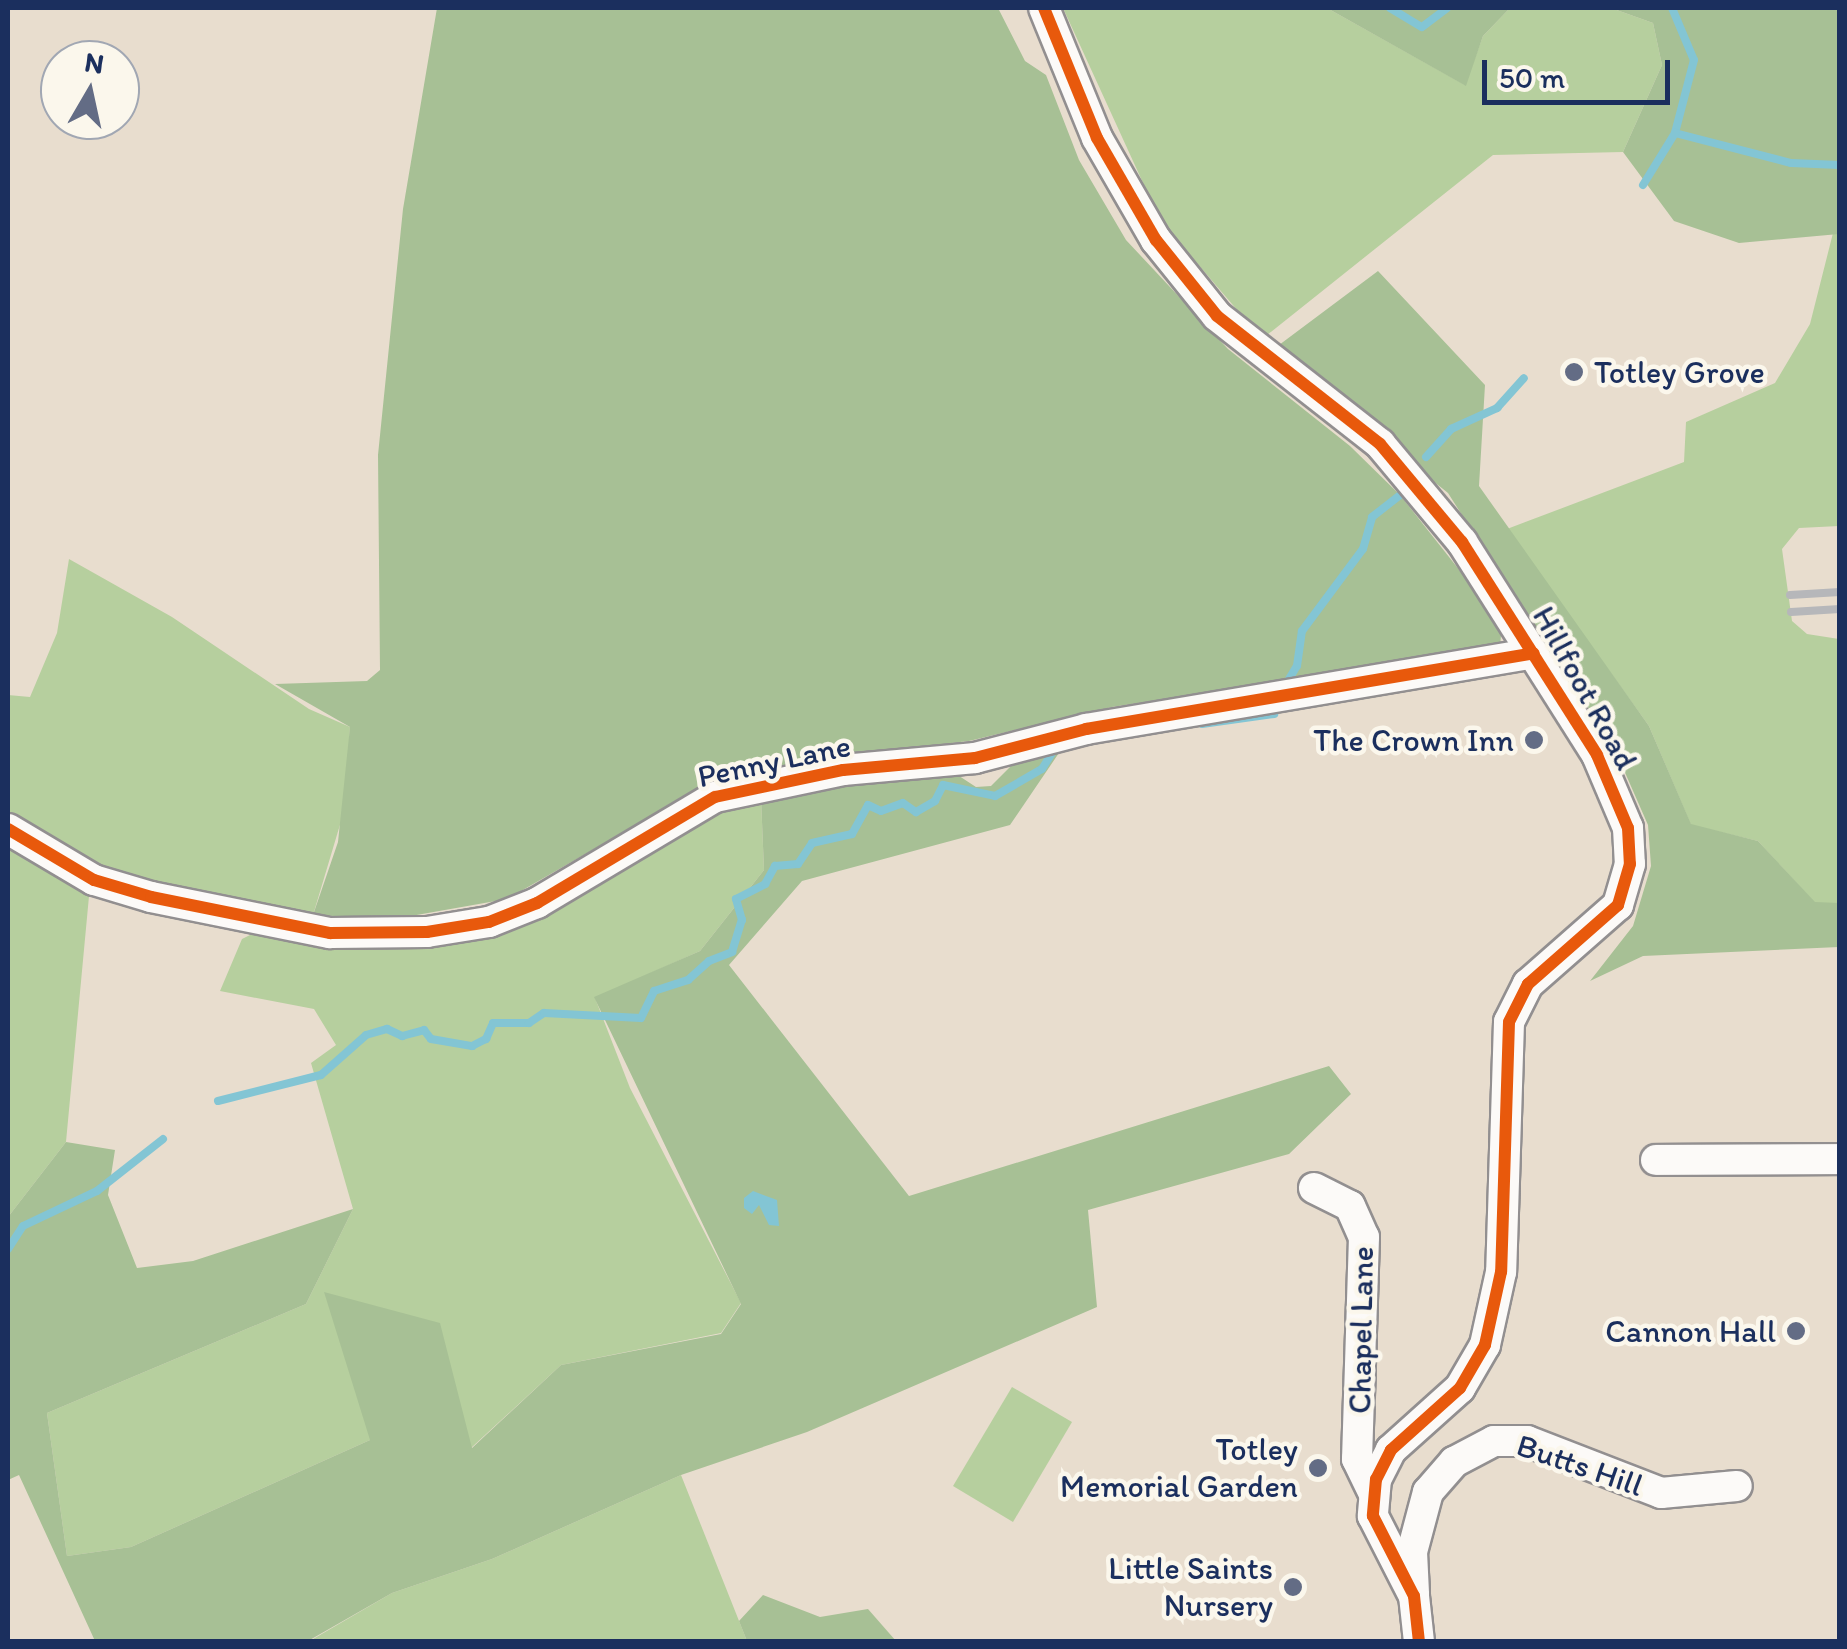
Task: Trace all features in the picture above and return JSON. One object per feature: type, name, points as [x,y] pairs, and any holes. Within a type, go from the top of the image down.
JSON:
[{"type":"street","name":"Hillfoot Road","points":[[1044,8],[1097,138],[1156,240],[1217,316],[1380,444],[1462,542],[1597,755],[1628,828],[1628,880],[1618,905],[1528,984],[1515,1005],[1508,1038],[1501,1272],[1485,1345],[1460,1388],[1391,1450],[1374,1494]]},
{"type":"street","name":"Penny Lane","points":[[8,829],[94,880],[152,898],[330,933],[427,932],[489,922],[537,903],[715,797],[844,770],[975,758],[1086,729],[1534,653]]},
{"type":"street","points":[[1656,1160],[1840,1159]]},
{"type":"street","name":"Chapel Lane","points":[[1314,1188],[1350,1206],[1364,1237],[1357,1459],[1374,1494]]},
{"type":"street","name":"Butts Hill","points":[[1414,1596],[1412,1552],[1428,1492],[1454,1462],[1494,1441],[1527,1441],[1661,1493],[1737,1486]]},
{"type":"street","points":[[1374,1494],[1382,1542],[1414,1596],[1419,1642]]},
{"type":"green space","points":[[437,8],[998,8],[1025,61],[1046,75],[1079,160],[1126,240],[1228,349],[1350,446],[1400,495],[1502,624],[1500,647],[1112,707],[969,741],[821,758],[686,796],[507,899],[394,919],[313,915],[338,842],[350,727],[275,684],[367,681],[380,670],[378,455],[403,209]]},
{"type":"green space","points":[[1063,8],[1327,8],[1465,85],[1483,36],[1510,8],[1611,8],[1653,23],[1662,65],[1623,152],[1493,155],[1262,339],[1160,220]]},
{"type":"green space","points":[[1327,8],[1510,8],[1483,36],[1466,86]]},
{"type":"green space","points":[[1611,8],[1839,8],[1839,234],[1739,243],[1674,221],[1623,152],[1662,65],[1653,23]]},
{"type":"green space","points":[[1833,233],[1839,234],[1839,526],[1799,528],[1782,549],[1792,621],[1807,634],[1839,639],[1839,903],[1815,903],[1758,841],[1691,825],[1649,726],[1507,529],[1684,462],[1686,422],[1775,383],[1810,324]]},
{"type":"green space","points":[[1378,271],[1485,385],[1479,486],[1649,726],[1691,824],[1758,841],[1815,902],[1839,903],[1839,947],[1643,956],[1590,981],[1633,926],[1651,866],[1648,825],[1623,768],[1448,493],[1271,351]]},
{"type":"green space","points":[[69,559],[172,617],[309,709],[350,727],[345,808],[313,915],[159,888],[85,858],[8,811],[8,695],[30,697],[57,633]]},
{"type":"green space","points":[[1063,747],[1010,825],[802,881],[729,965],[909,1196],[1329,1066],[1351,1094],[1289,1154],[1088,1210],[1097,1307],[807,1432],[681,1475],[492,1559],[392,1593],[308,1641],[95,1641],[19,1475],[8,1480],[8,1217],[66,1142],[115,1150],[108,1195],[137,1268],[193,1261],[353,1209],[306,1304],[47,1413],[67,1556],[131,1547],[370,1440],[324,1292],[440,1323],[472,1448],[561,1365],[721,1334],[741,1304],[594,997],[700,951],[764,870],[761,798],[953,772],[976,787],[991,786],[1020,757]]},
{"type":"green space","points":[[761,798],[764,870],[700,951],[595,998],[630,1088],[741,1303],[721,1333],[561,1365],[471,1448],[370,1440],[131,1547],[67,1556],[47,1413],[306,1304],[353,1209],[311,1063],[336,1045],[314,1009],[220,991],[242,939],[254,933],[378,948],[454,942],[697,816]]},
{"type":"green space","points":[[8,842],[89,896],[66,1142],[8,1217]]},
{"type":"green space","points":[[1012,1387],[1072,1422],[1013,1522],[953,1486]]},
{"type":"green space","points":[[681,1475],[747,1641],[308,1642],[392,1593],[492,1559]]},
{"type":"green space","points":[[763,1595],[820,1617],[868,1609],[896,1641],[747,1641],[739,1621]]},
{"type":"water","points":[[753,1191],[777,1200],[779,1226],[769,1225],[759,1205],[752,1214],[744,1208],[744,1198]]},
{"type":"waterway","points":[[1390,8],[1422,27],[1447,8]]},
{"type":"waterway","points":[[1672,8],[1694,60],[1675,133],[1791,163],[1840,165]]},
{"type":"waterway","points":[[1643,185],[1675,133]]},
{"type":"waterway","points":[[1426,457],[1451,429],[1497,408],[1524,378]]},
{"type":"waterway","points":[[1286,684],[1297,666],[1302,631],[1363,549],[1372,517],[1400,495]]},
{"type":"waterway","points":[[1202,724],[1274,714]]},
{"type":"waterway","points":[[218,1101],[321,1075],[366,1035],[387,1029],[402,1036],[424,1030],[431,1039],[472,1046],[486,1039],[493,1023],[529,1023],[544,1013],[641,1018],[654,991],[688,980],[709,961],[732,952],[742,920],[736,899],[765,884],[775,866],[798,864],[812,843],[852,834],[868,805],[881,811],[903,803],[916,812],[935,801],[943,785],[995,796],[1042,769],[1055,748]]},
{"type":"waterway","points":[[8,1249],[23,1226],[97,1191],[163,1139]]},
{"type":"railway","points":[[1790,595],[1840,592]]},
{"type":"railway","points":[[1791,612],[1840,609]]},
{"type":"cycle path","points":[[1044,8],[1097,138],[1156,240],[1217,316],[1380,444],[1462,542],[1597,755],[1628,828],[1630,864],[1618,905],[1528,984],[1509,1022],[1501,1272],[1485,1345],[1460,1388],[1391,1450],[1376,1479],[1373,1516],[1414,1596],[1419,1642]]},
{"type":"cycle path","points":[[8,829],[94,880],[151,897],[330,933],[427,932],[489,922],[537,903],[715,797],[843,770],[975,758],[1086,729],[1534,653]]},
{"type":"place","name":"Totley Grove","points":[[1574,372]]},
{"type":"place","name":"The Crown Inn","points":[[1534,740]]},
{"type":"place","name":"Cannon Hall","points":[[1796,1331]]},
{"type":"place","name":"Totley Memorial Garden","points":[[1318,1468]]},
{"type":"place","name":"Little Saints Nursery","points":[[1293,1587]]}]
